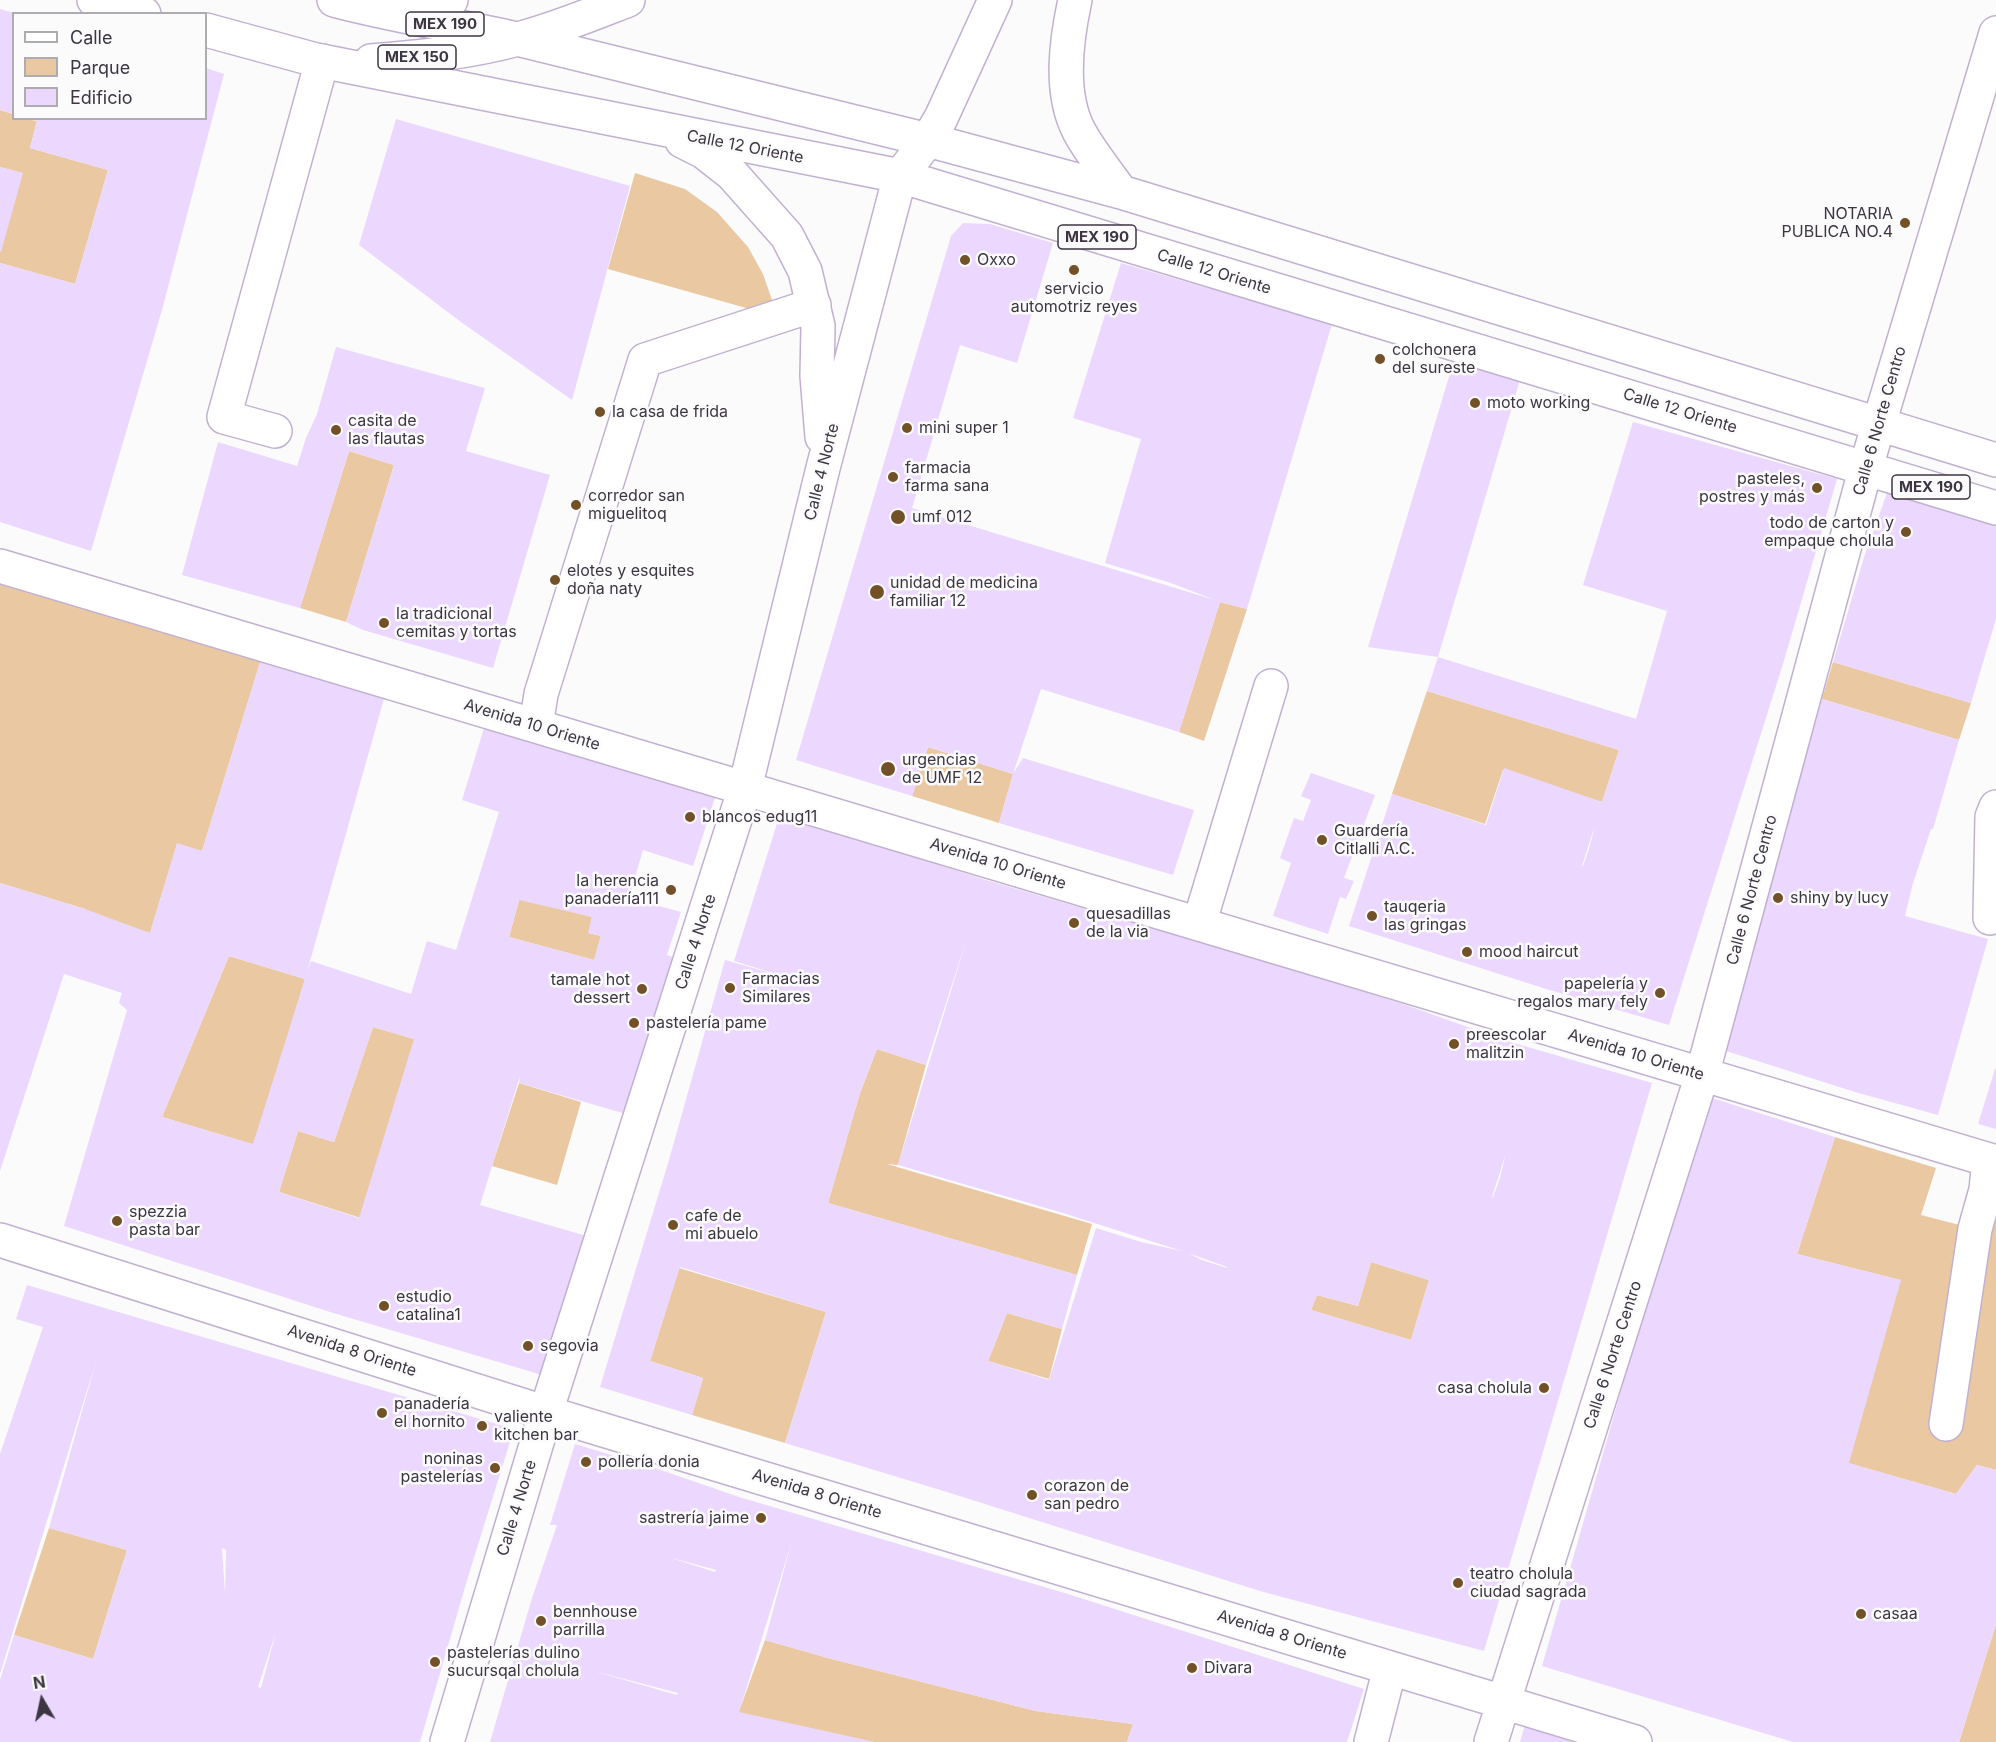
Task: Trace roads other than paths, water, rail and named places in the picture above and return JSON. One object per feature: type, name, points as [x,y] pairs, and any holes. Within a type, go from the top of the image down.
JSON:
[{"type":"main road","points":[[94,0],[137,12]]},
{"type":"main road","points":[[334,0],[372,10],[437,1]]},
{"type":"main road","name":"MEX 150","points":[[207,30],[319,61],[367,61],[467,50],[517,39],[560,26],[628,0]]},
{"type":"main road","name":"Calle 4 Norte","points":[[447,1742],[546,1412],[745,788],[822,468],[900,176],[928,140],[952,97],[995,0]]},
{"type":"main road","points":[[1075,0],[1066,66],[1072,115],[1079,132],[1121,192]]},
{"type":"main road","name":"MEX 190","points":[[372,10],[517,39],[928,140],[1121,192],[1996,460]]},
{"type":"main road","name":"Calle 6 Norte Centro","points":[[1491,1742],[1702,1075],[1866,467],[1996,33]]},
{"type":"main road","points":[[275,431],[224,417],[319,61]]},
{"type":"main road","name":"Calle 12 Oriente","points":[[319,61],[900,176],[1996,508]]},
{"type":"main road","points":[[662,130],[704,152],[732,174],[787,236],[805,271],[818,326],[817,376],[822,421],[822,468]]},
{"type":"main road","points":[[536,726],[541,694],[645,360],[814,305]]},
{"type":"main road","name":"Avenida 10 Oriente","points":[[0,566],[1992,1161]]},
{"type":"main road","points":[[1199,924],[1271,686]]},
{"type":"main road","points":[[1990,918],[1992,817],[1996,807]]},
{"type":"main road","points":[[1946,1424],[1975,1229],[1992,1161]]},
{"type":"main road","name":"Avenida 8 Oriente","points":[[0,1240],[546,1412],[1635,1742]]},
{"type":"main road","points":[[1371,1742],[1390,1668]]},
{"type":"place","name":"NOTARIA PUBLICA NO.4","points":[[1905,223]]},
{"type":"place","name":"Oxxo","points":[[965,260]]},
{"type":"place","name":"servicio automotriz reyes","points":[[1074,270]]},
{"type":"place","name":"colchonera del sureste","points":[[1380,359]]},
{"type":"place","name":"moto working","points":[[1475,403]]},
{"type":"place","name":"la casa de frida","points":[[600,412]]},
{"type":"place","name":"mini super 1","points":[[907,428]]},
{"type":"place","name":"casita de las flautas","points":[[336,430]]},
{"type":"place","name":"farmacia farma sana","points":[[893,477]]},
{"type":"place","name":"pasteles, postres y más","points":[[1817,488]]},
{"type":"place","name":"corredor san miguelitoq","points":[[576,505]]},
{"type":"place","name":"umf 012","points":[[898,517]]},
{"type":"place","name":"todo de carton y empaque cholula","points":[[1906,532]]},
{"type":"place","name":"elotes y esquites doña naty","points":[[555,580]]},
{"type":"place","name":"unidad de medicina familiar 12","points":[[877,592]]},
{"type":"place","name":"la tradicional cemitas y tortas","points":[[384,623]]},
{"type":"place","name":"urgencias de UMF 12","points":[[888,769]]},
{"type":"place","name":"blancos edug11","points":[[690,817]]},
{"type":"place","name":"Guardería Citlalli A.C.","points":[[1322,840]]},
{"type":"place","name":"la herencia panadería111","points":[[671,890]]},
{"type":"place","name":"shiny by lucy","points":[[1778,898]]},
{"type":"place","name":"tauqeria las gringas","points":[[1372,916]]},
{"type":"place","name":"quesadillas de la via","points":[[1074,923]]},
{"type":"place","name":"mood haircut","points":[[1467,952]]},
{"type":"place","name":"Farmacias Similares","points":[[730,988]]},
{"type":"place","name":"tamale hot dessert","points":[[642,989]]},
{"type":"place","name":"papelería y regalos mary fely","points":[[1660,993]]},
{"type":"place","name":"pastelería pame","points":[[634,1023]]},
{"type":"place","name":"preescolar malitzin","points":[[1454,1044]]},
{"type":"place","name":"spezzia pasta bar","points":[[117,1221]]},
{"type":"place","name":"cafe de mi abuelo","points":[[673,1225]]},
{"type":"place","name":"estudio catalina1","points":[[384,1306]]},
{"type":"place","name":"segovia","points":[[528,1346]]},
{"type":"place","name":"casa cholula","points":[[1544,1388]]},
{"type":"place","name":"panadería el hornito","points":[[382,1413]]},
{"type":"place","name":"valiente kitchen bar","points":[[482,1426]]},
{"type":"place","name":"pollería donia","points":[[586,1462]]},
{"type":"place","name":"noninas pastelerías","points":[[495,1468]]},
{"type":"place","name":"corazon de san pedro","points":[[1032,1495]]},
{"type":"place","name":"sastrería jaime","points":[[761,1518]]},
{"type":"place","name":"teatro cholula ciudad sagrada","points":[[1458,1583]]},
{"type":"place","name":"casaa","points":[[1861,1614]]},
{"type":"place","name":"bennhouse parrilla","points":[[541,1621]]},
{"type":"place","name":"pastelerías dulino sucursqal cholula","points":[[435,1662]]},
{"type":"place","name":"Divara","points":[[1192,1668]]}]
